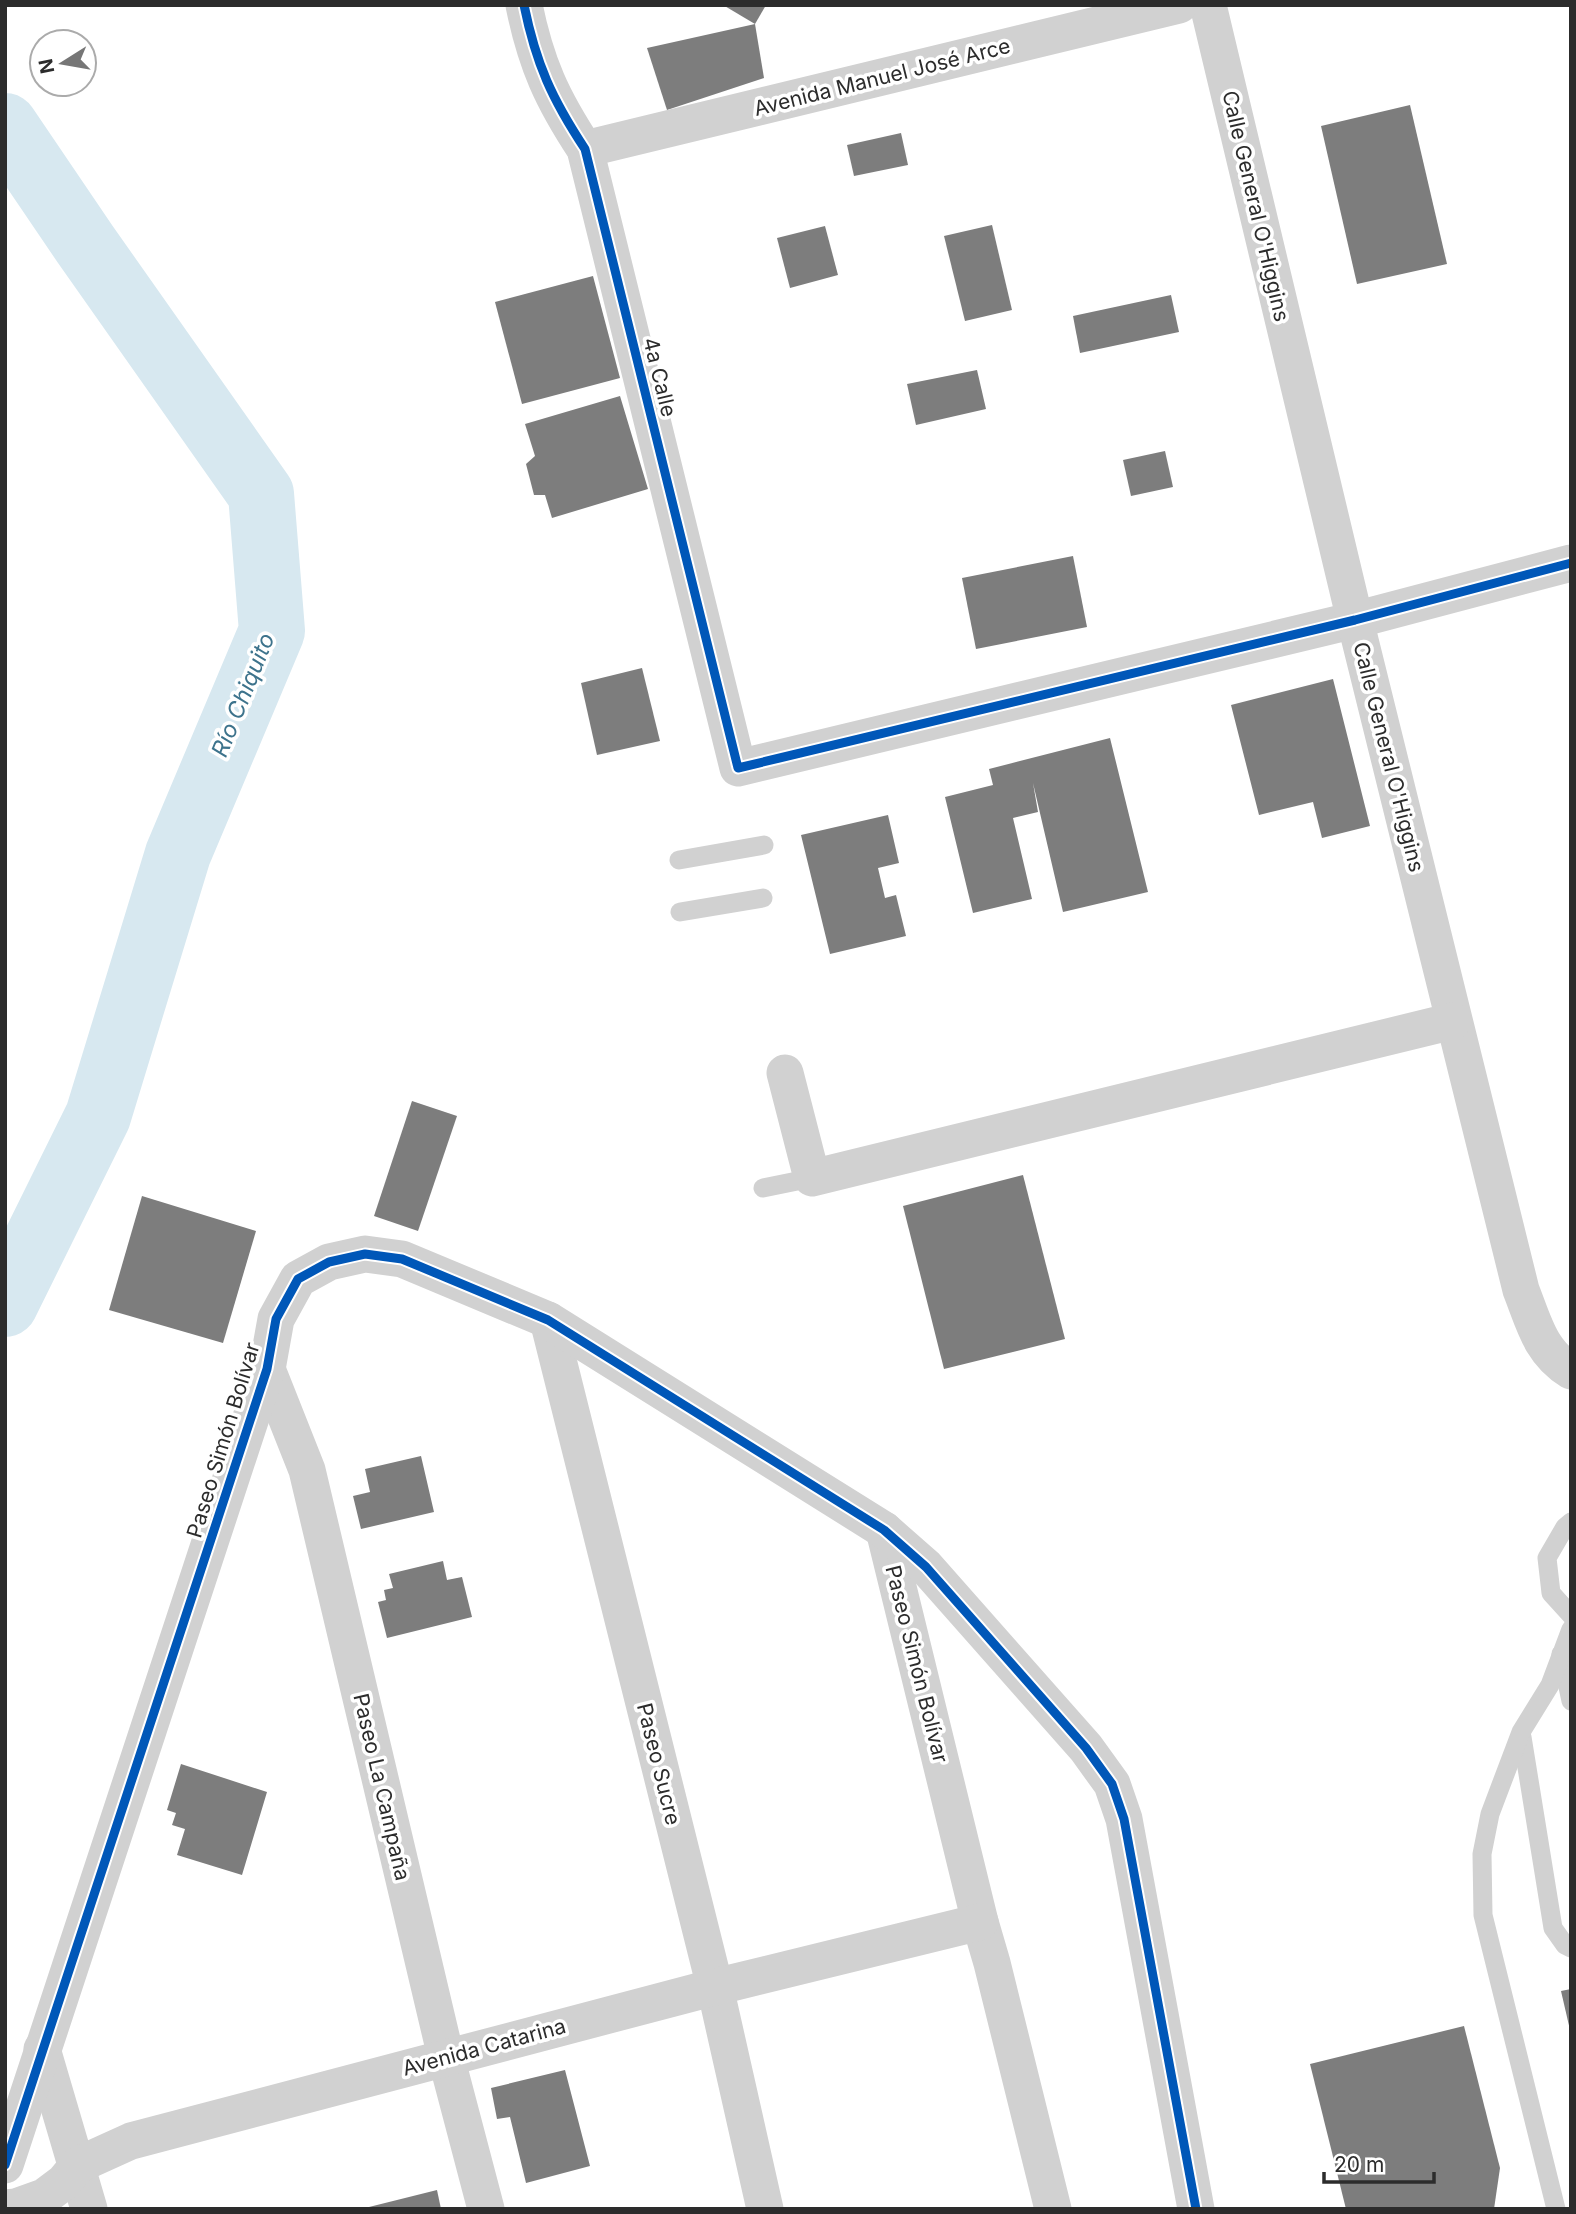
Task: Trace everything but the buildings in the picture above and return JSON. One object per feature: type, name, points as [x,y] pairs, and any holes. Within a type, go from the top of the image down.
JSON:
[{"type":"street","name":"4a Calle","points":[[524,5],[532,43],[551,94],[585,149],[738,768],[1355,620]]},
{"type":"street","name":"Avenida Manuel José Arce","points":[[585,149],[1179,5]]},
{"type":"street","name":"Calle General O'Higgins","points":[[1208,5],[1355,620],[1521,1290],[1537,1331],[1554,1361],[1571,1371]]},
{"type":"street","points":[[1355,620],[1571,563]]},
{"type":"street","points":[[785,1073],[812,1178],[1454,1021]]},
{"type":"street","name":"Paseo Simón Bolívar","points":[[5,2165],[267,1369],[276,1319],[298,1279],[329,1262],[365,1254],[402,1259],[548,1320],[884,1530],[1053,2209]]},
{"type":"street","name":"Paseo Sucre","points":[[548,1320],[715,1987],[765,2209]]},
{"type":"street","name":"Paseo La Campaña","points":[[267,1369],[307,1471],[446,2057],[486,2209]]},
{"type":"street","points":[[884,1530],[926,1567],[1086,1748],[1112,1784],[1124,1819],[1196,2209]]},
{"type":"street","name":"Avenida Catarina","points":[[5,2208],[44,2197],[64,2182],[78,2165],[131,2141],[715,1987],[980,1922]]},
{"type":"street","points":[[42,2049],[89,2209]]},
{"type":"lane","points":[[679,860],[764,845]]},
{"type":"lane","points":[[680,912],[763,898]]},
{"type":"lane","points":[[763,1188],[812,1178]]},
{"type":"lane","points":[[1571,1522],[1547,1558],[1551,1593],[1571,1615]]},
{"type":"lane","points":[[1556,2209],[1483,1915],[1482,1854],[1490,1814],[1521,1732],[1550,1685],[1571,1629]]},
{"type":"lane","points":[[1561,1653],[1571,1701]]},
{"type":"lane","points":[[1521,1732],[1553,1928],[1565,1945],[1571,1948]]},
{"type":"waterway","name":"Río Chiquito","points":[[5,126],[261,494],[272,631],[178,854],[98,1116],[5,1304]]},
{"type":"cycle path","points":[[524,5],[534,45],[547,80],[563,114],[585,149],[738,768],[1355,620],[1571,563]]},
{"type":"cycle path","points":[[5,2165],[267,1369],[276,1319],[298,1279],[329,1262],[365,1254],[402,1259],[548,1320],[884,1530],[926,1567],[1086,1748],[1112,1784],[1124,1819],[1196,2209]]}]
